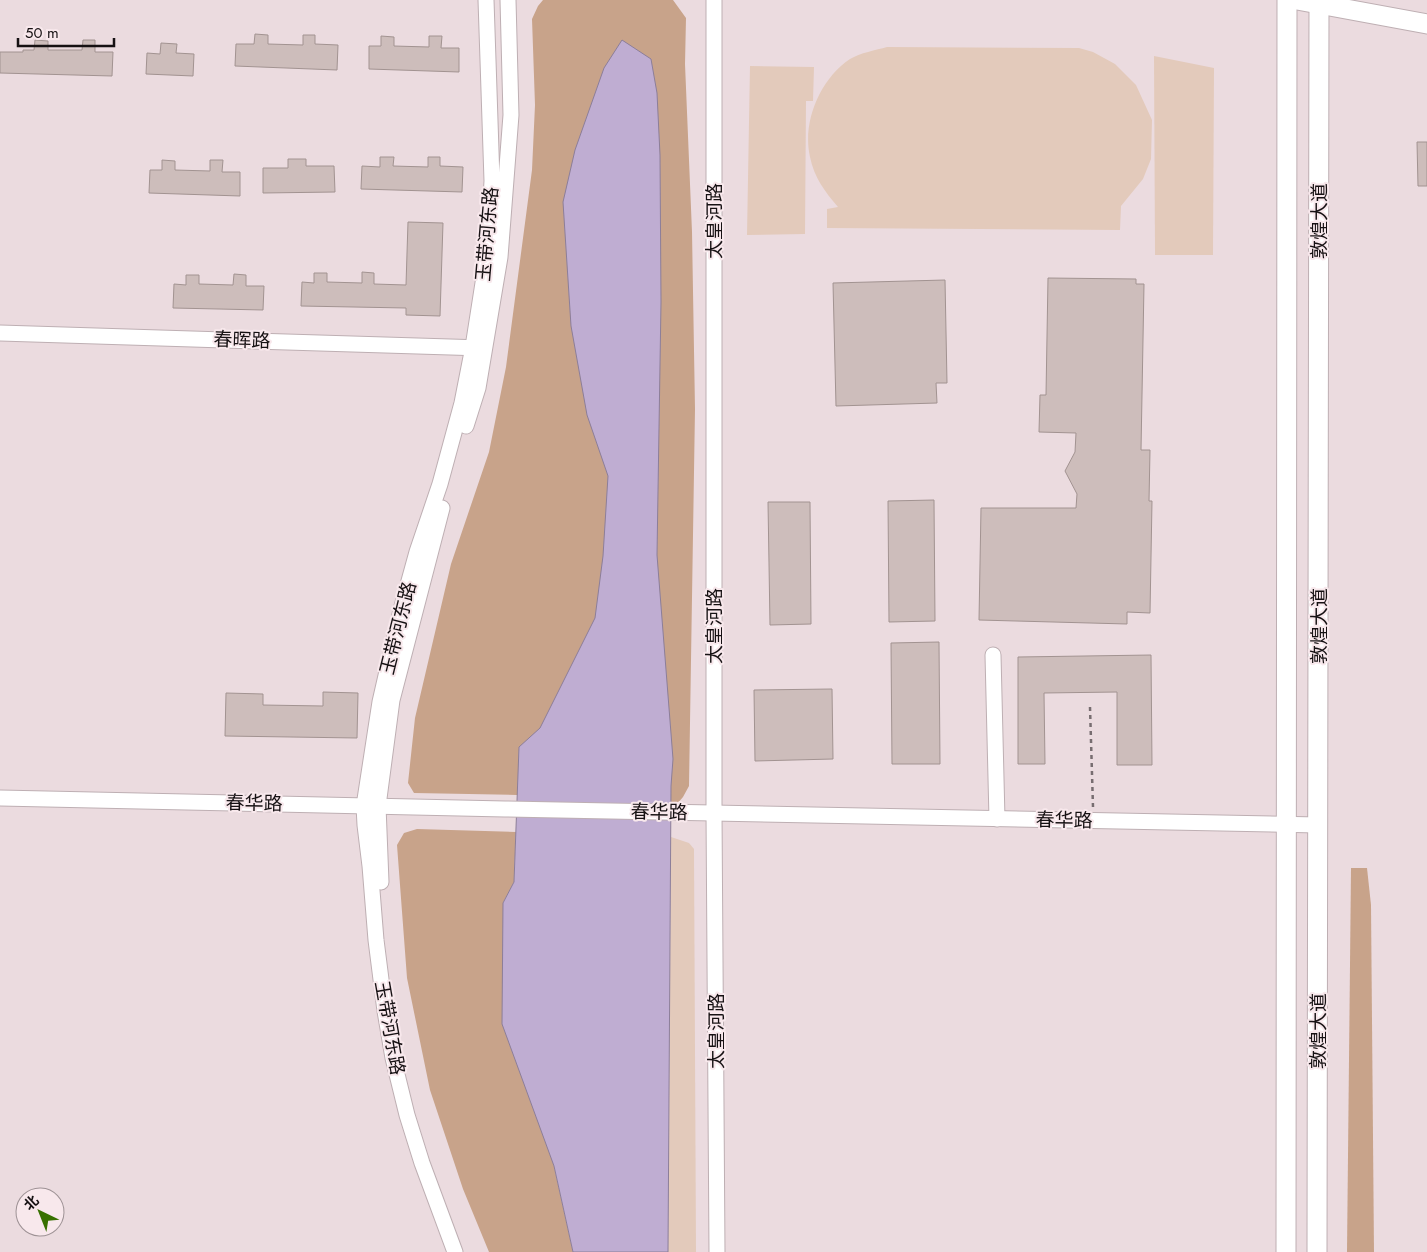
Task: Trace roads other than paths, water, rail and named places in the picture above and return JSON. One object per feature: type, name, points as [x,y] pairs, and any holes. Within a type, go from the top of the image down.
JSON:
[{"type":"main road","name":"敦煌大道","points":[[1286,1252],[1287,0]]},
{"type":"main road","points":[[1297,0],[1319,2],[1427,24]]},
{"type":"main road","name":"敦煌大道","points":[[1316,1252],[1319,2]]},
{"type":"street","name":"玉带河东路","points":[[479,348],[492,181],[486,0]]},
{"type":"street","name":"玉带河东路","points":[[455,1252],[422,1163],[393,1058],[384,1012],[376,940],[371,806],[380,702],[401,610],[479,348],[500,257],[510,115],[508,0]]},
{"type":"street","name":"太皇河路","points":[[714,0],[714,813],[717,1252]]},
{"type":"street","name":"春晖路","points":[[0,333],[479,348]]},
{"type":"street","points":[[993,655],[997,819]]},
{"type":"street","name":"春华路","points":[[0,798],[1318,825]]},
{"type":"street","name":"玉带河东路","points":[[371,806],[395,1026],[423,1139],[465,1252]]}]
